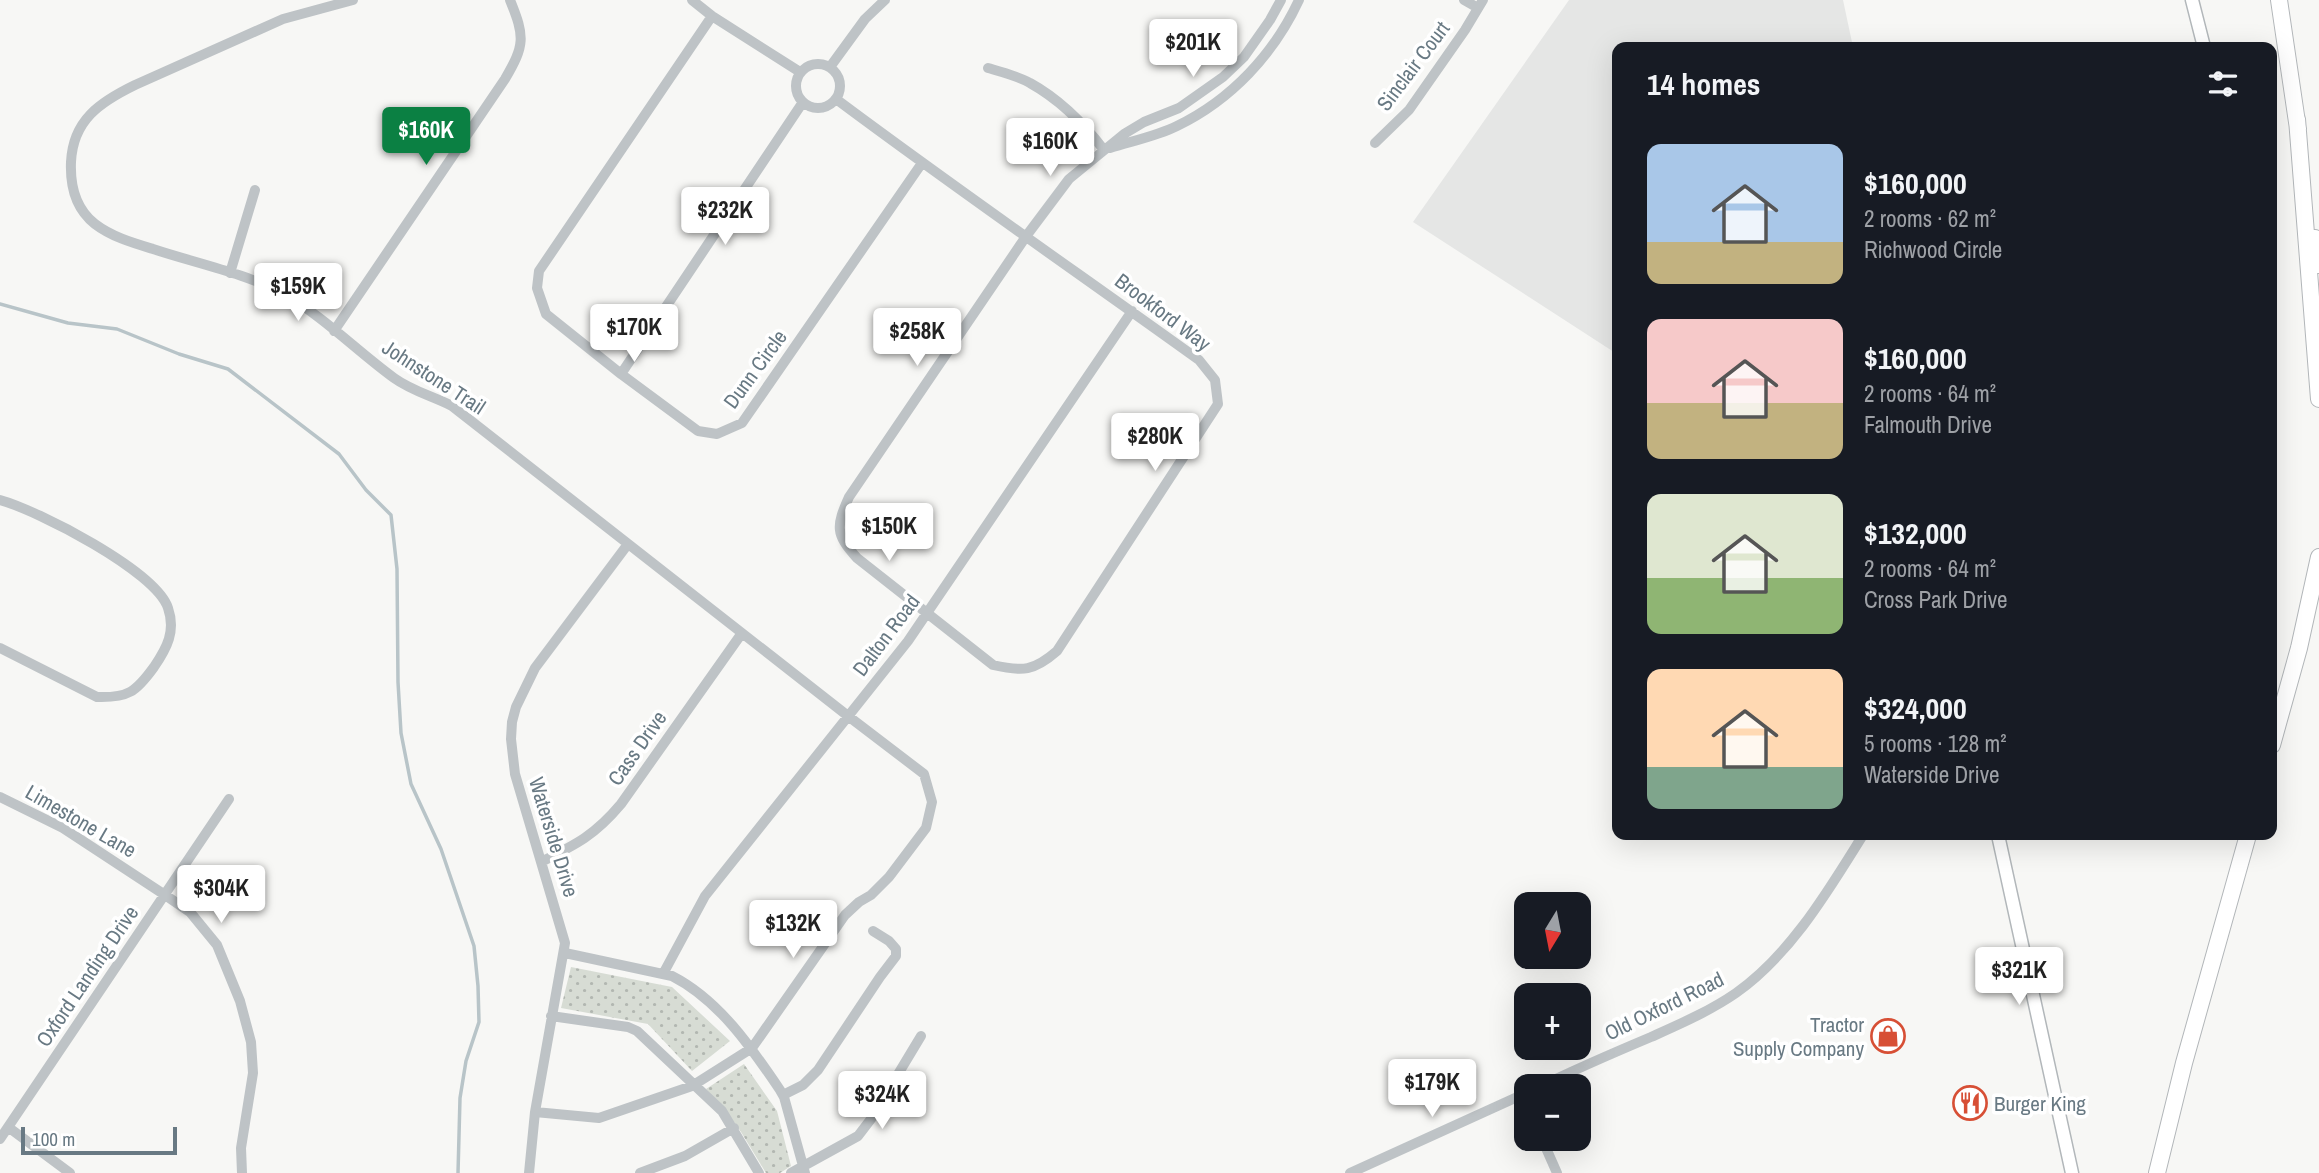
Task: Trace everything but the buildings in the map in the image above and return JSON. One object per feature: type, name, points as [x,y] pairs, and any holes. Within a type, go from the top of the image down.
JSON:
[{"type":"highway","points":[[2279,0],[2319,265]]},
{"type":"highway","points":[[2297,119],[2319,399]]},
{"type":"highway","points":[[2277,727],[2299,648],[2319,557]]},
{"type":"highway","points":[[2157,1173],[2184,1063],[2247,840]]},
{"type":"main road","points":[[2192,0],[2203,42]]},
{"type":"main road","points":[[1999,840],[2072,1173]]},
{"type":"street","name":"Johnstone Trail","points":[[352,0],[283,19],[111,97],[91,112],[78,134],[72,149],[70,172],[73,191],[79,206],[93,223],[126,241],[265,285],[284,295],[409,387],[452,406],[923,774],[932,802],[926,828],[889,877],[871,895],[859,902],[830,934],[752,1048]]},
{"type":"street","points":[[334,331],[519,55],[521,27],[510,0]]},
{"type":"street","points":[[692,0],[712,16],[800,72]]},
{"type":"street","points":[[830,67],[865,19],[885,0]]},
{"type":"street","name":"Brookford Way","points":[[836,99],[922,163],[1027,235],[1199,359],[1215,380],[1218,404],[1057,651],[1042,664],[1031,669],[1014,670],[993,665],[849,550],[842,541],[840,519],[849,497],[1027,235],[1069,179],[1144,122],[1179,108],[1223,77],[1244,57],[1281,0]]},
{"type":"street","points":[[988,68],[1029,82],[1087,128],[1104,150],[1175,127],[1211,107],[1237,86],[1265,56],[1293,14],[1299,0]]},
{"type":"street","points":[[1464,0],[1480,4]]},
{"type":"street","name":"Sinclair Court","points":[[1375,143],[1409,110],[1480,4]]},
{"type":"street","name":"Dunn Circle","points":[[712,16],[539,271],[537,288],[547,314],[621,374],[698,431],[717,434],[742,423],[922,163]]},
{"type":"street","points":[[820,63],[830,67],[841,85],[836,99],[826,107],[814,108],[803,102],[795,87],[800,72],[809,65],[820,63]]},
{"type":"street","points":[[621,374],[803,102]]},
{"type":"street","points":[[230,273],[255,190]]},
{"type":"street","name":"Dalton Road","points":[[663,974],[705,896],[908,641],[1132,311]]},
{"type":"street","points":[[0,500],[24,508],[106,550],[155,588],[167,604],[171,626],[164,651],[142,684],[128,695],[113,698],[97,697],[0,648]]},
{"type":"street","name":"Waterside Drive","points":[[529,1173],[535,1112],[565,953],[562,932],[515,775],[510,739],[512,722],[523,690],[535,668],[628,544]]},
{"type":"street","name":"Cass Drive","points":[[541,862],[584,840],[603,825],[621,804],[742,633]]},
{"type":"street","name":"Limestone Lane","points":[[0,797],[63,828],[165,895],[190,912],[218,945],[240,1000],[251,1042],[253,1073],[241,1148],[242,1173]]},
{"type":"street","name":"Oxford Landing Drive","points":[[0,1139],[229,799]]},
{"type":"street","name":"Old Oxford Road","points":[[1568,1074],[1681,1023],[1738,992],[1795,934],[1828,891],[1860,840]]},
{"type":"street","points":[[783,1094],[803,1085],[818,1070],[896,956],[896,949],[889,941],[873,931]]},
{"type":"street","points":[[565,953],[663,974],[687,984],[704,996],[752,1048],[783,1094],[804,1170]]},
{"type":"street","points":[[551,1016],[628,1027],[637,1031],[722,1111],[759,1173]]},
{"type":"street","points":[[791,1173],[804,1170],[858,1136],[921,1036]]},
{"type":"street","points":[[535,1112],[599,1118],[695,1084],[752,1048]]},
{"type":"street","points":[[1350,1173],[1514,1098]]},
{"type":"street","points":[[8,1127],[70,1173]]},
{"type":"street","points":[[640,1173],[685,1156],[734,1128]]},
{"type":"street","points":[[1547,1151],[1557,1173]]},
{"type":"shaded area","points":[[1569,0],[1843,0],[1852,42],[1612,42],[1612,351],[1413,222]]},
{"type":"shaded area","points":[[571,967],[672,987],[730,1041],[692,1071],[648,1024],[561,1008]]},
{"type":"shaded area","points":[[744,1064],[777,1111],[791,1166],[780,1173],[766,1173],[738,1127],[706,1089]]},
{"type":"waterway","points":[[0,304],[68,323],[117,329],[179,354],[228,369],[339,454],[366,490],[391,515],[397,569],[401,733],[411,784],[441,849],[474,946],[479,1022],[466,1061],[460,1098],[458,1173]]},
{"type":"place","name":"Tractor Supply Company","points":[[1888,1036]]},
{"type":"place","name":"Burger King","points":[[1970,1103]]}]
